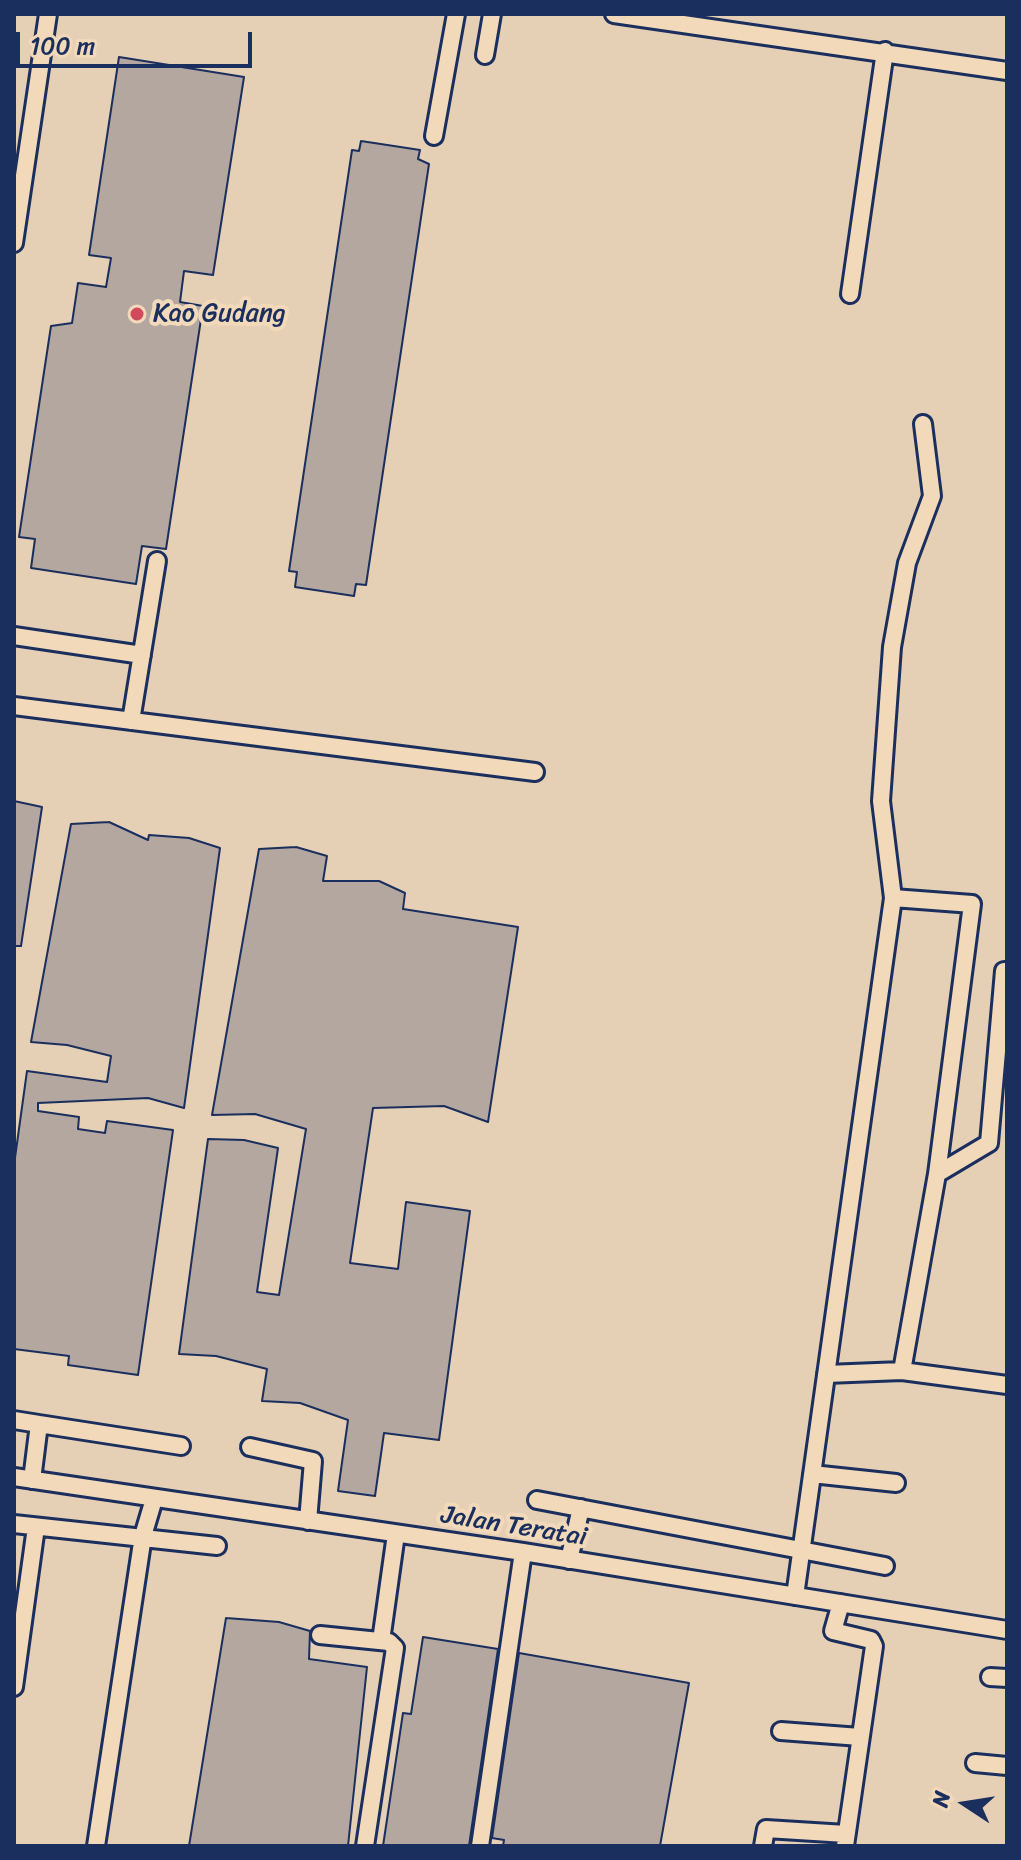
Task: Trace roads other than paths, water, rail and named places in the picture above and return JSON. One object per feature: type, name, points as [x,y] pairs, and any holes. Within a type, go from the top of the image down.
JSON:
[{"type":"street","points":[[14,243],[48,14]]},
{"type":"street","points":[[434,136],[456,14]]},
{"type":"street","points":[[485,55],[492,14]]},
{"type":"street","points":[[614,14],[672,18],[1007,71]]},
{"type":"street","points":[[850,294],[885,51]]},
{"type":"street","points":[[795,1596],[893,898],[881,801],[892,647],[907,563],[932,496],[923,424]]},
{"type":"street","points":[[131,721],[157,561]]},
{"type":"street","points":[[14,636],[142,655]]},
{"type":"street","points":[[14,706],[535,772]]},
{"type":"street","points":[[893,898],[972,904],[937,1174],[902,1371]]},
{"type":"street","points":[[937,1174],[989,1143],[1004,971]]},
{"type":"street","points":[[826,1374],[902,1371],[1007,1385]]},
{"type":"street","points":[[14,1420],[181,1446]]},
{"type":"street","points":[[32,1480],[39,1424]]},
{"type":"street","points":[[250,1447],[313,1461],[308,1521]]},
{"type":"street","points":[[812,1474],[896,1483]]},
{"type":"street","name":"Jalan Teratai","points":[[14,1477],[523,1552],[1007,1630]]},
{"type":"street","points":[[96,1846],[143,1536],[154,1499]]},
{"type":"street","points":[[537,1500],[885,1566]]},
{"type":"street","points":[[569,1560],[581,1508]]},
{"type":"street","points":[[14,1524],[217,1546]]},
{"type":"street","points":[[14,1687],[22,1571],[36,1527]]},
{"type":"street","points":[[381,1641],[396,1534]]},
{"type":"street","points":[[480,1846],[523,1552]]},
{"type":"street","points":[[763,1846],[766,1829],[846,1840],[874,1646],[871,1640],[833,1631],[841,1603]]},
{"type":"street","points":[[320,1635],[381,1641],[392,1644],[395,1650],[365,1846]]},
{"type":"street","points":[[781,1731],[860,1737]]},
{"type":"street","points":[[975,1763],[1007,1766]]},
{"type":"place","name":"Kao Gudang","points":[[137,314]]}]
